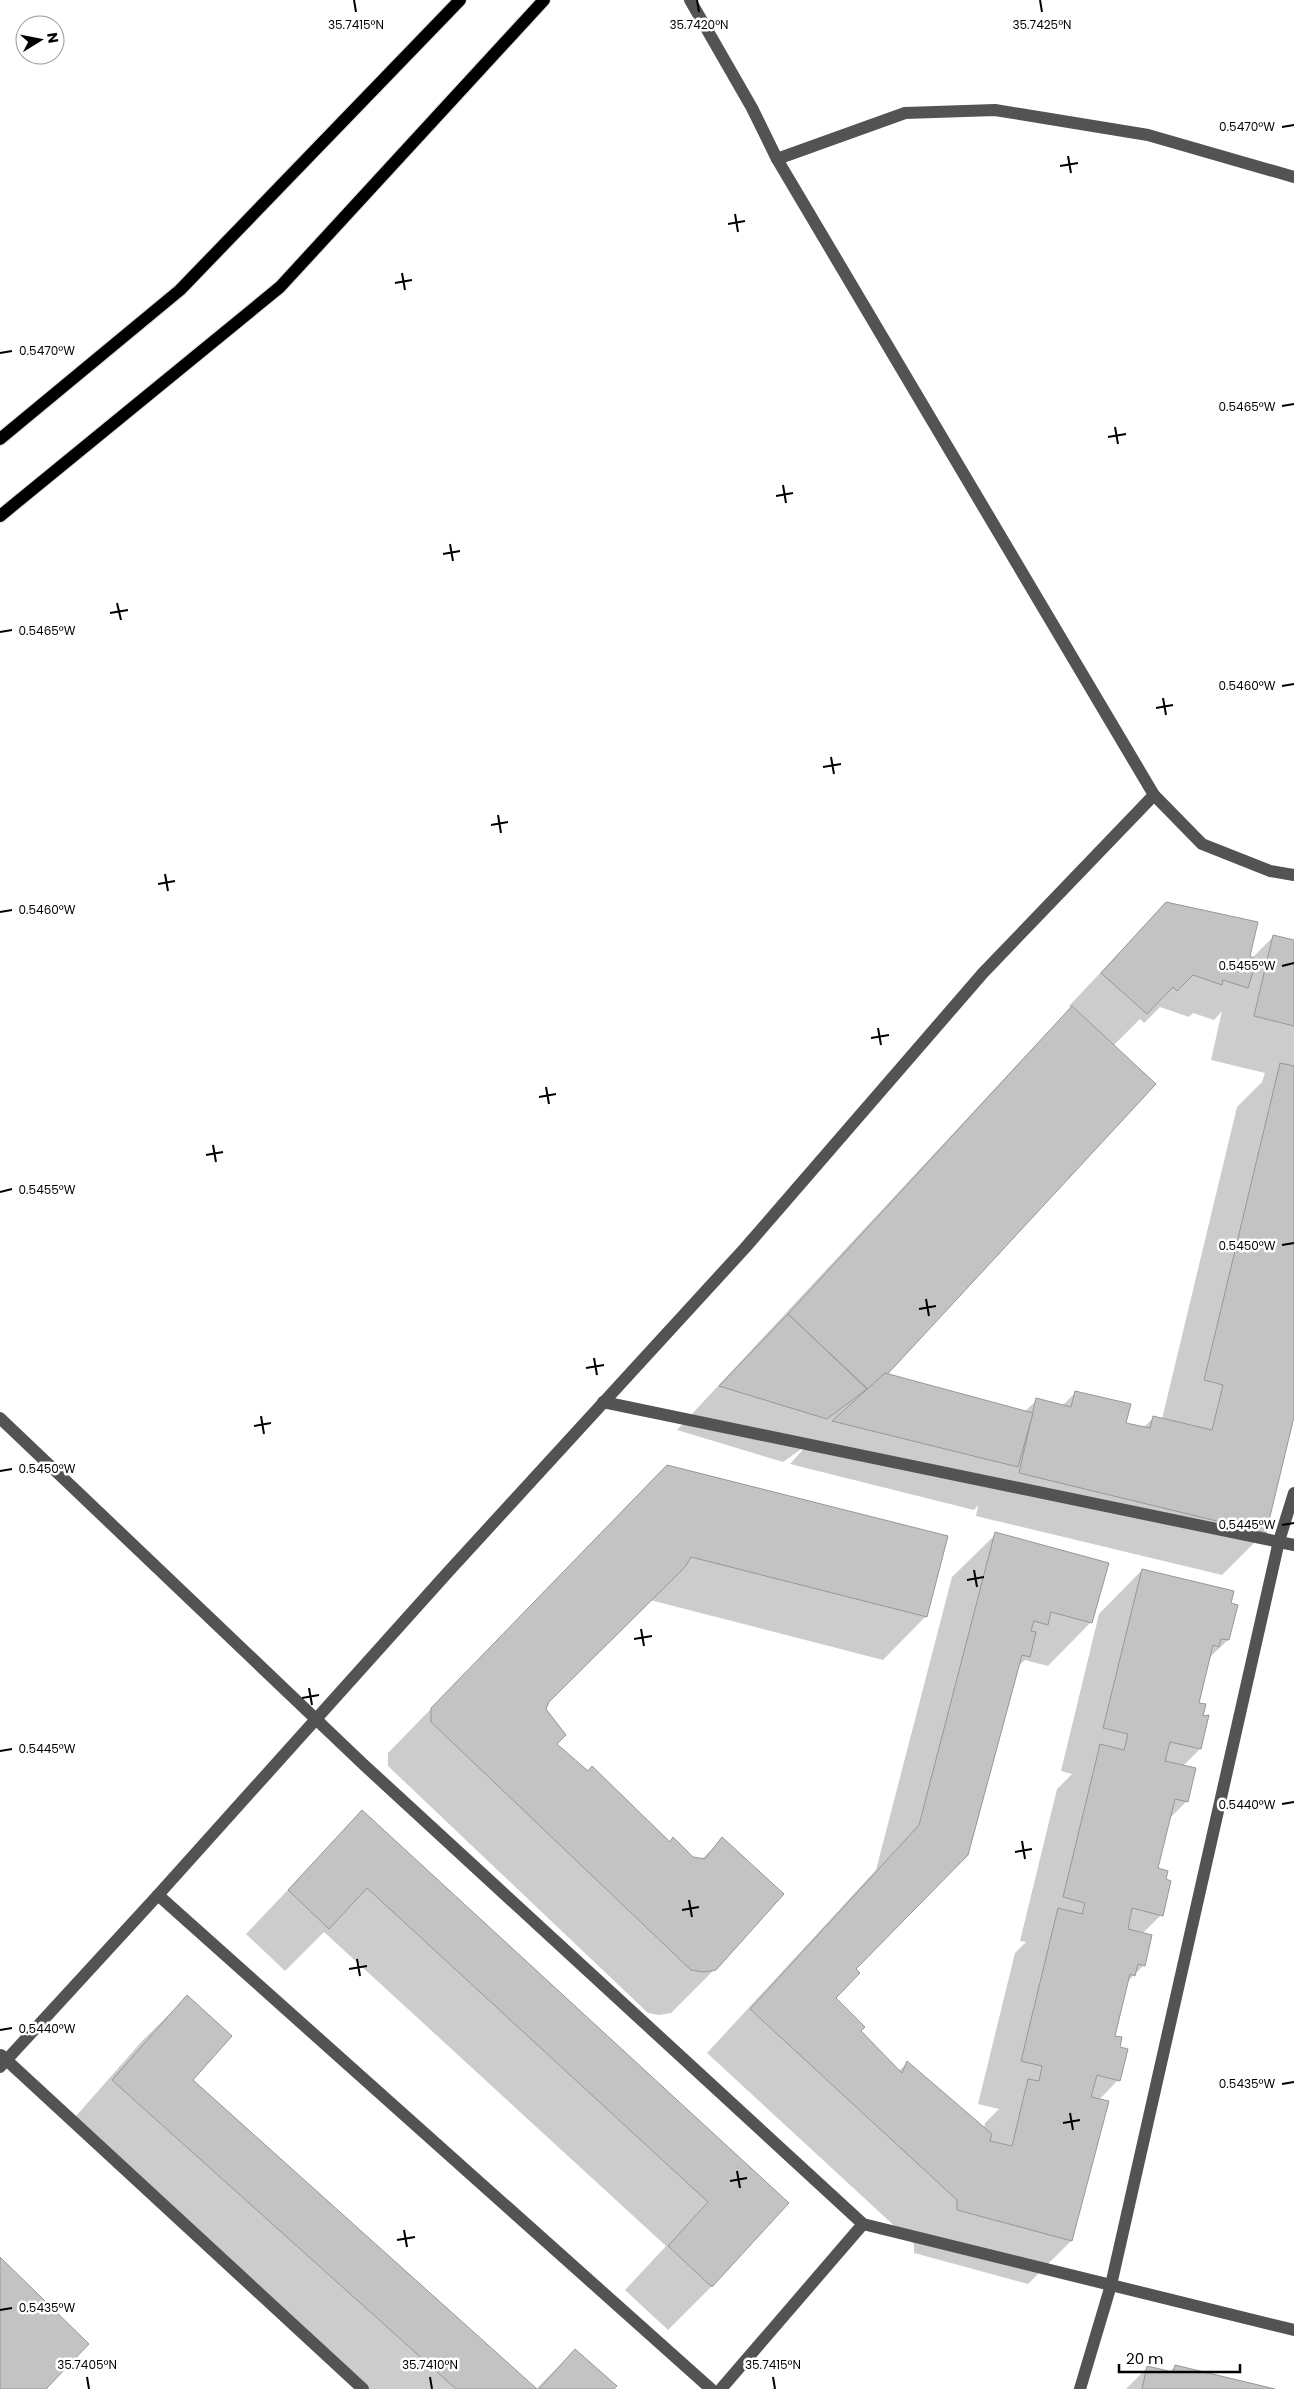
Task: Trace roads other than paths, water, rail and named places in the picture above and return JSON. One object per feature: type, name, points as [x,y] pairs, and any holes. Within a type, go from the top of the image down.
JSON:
[{"type":"main road","points":[[0,439],[180,290],[460,0]]},
{"type":"main road","points":[[0,516],[280,287],[544,0]]},
{"type":"street","points":[[690,0],[752,108],[777,159],[1154,795],[1202,844],[1270,871],[1294,874]]},
{"type":"street","points":[[777,159],[905,113],[995,110],[1148,135],[1294,177]]},
{"type":"street","points":[[363,2389],[2,2061],[158,1895],[315,1718],[745,1248],[983,973],[1154,795]]},
{"type":"street","points":[[604,1402],[1294,1545]]},
{"type":"street","points":[[0,1418],[315,1718],[863,2224],[1294,2330]]},
{"type":"street","points":[[1080,2389],[1111,2285],[1279,1541],[1294,1493]]},
{"type":"street","points":[[158,1895],[710,2389]]},
{"type":"street","points":[[722,2389],[863,2224]]}]
